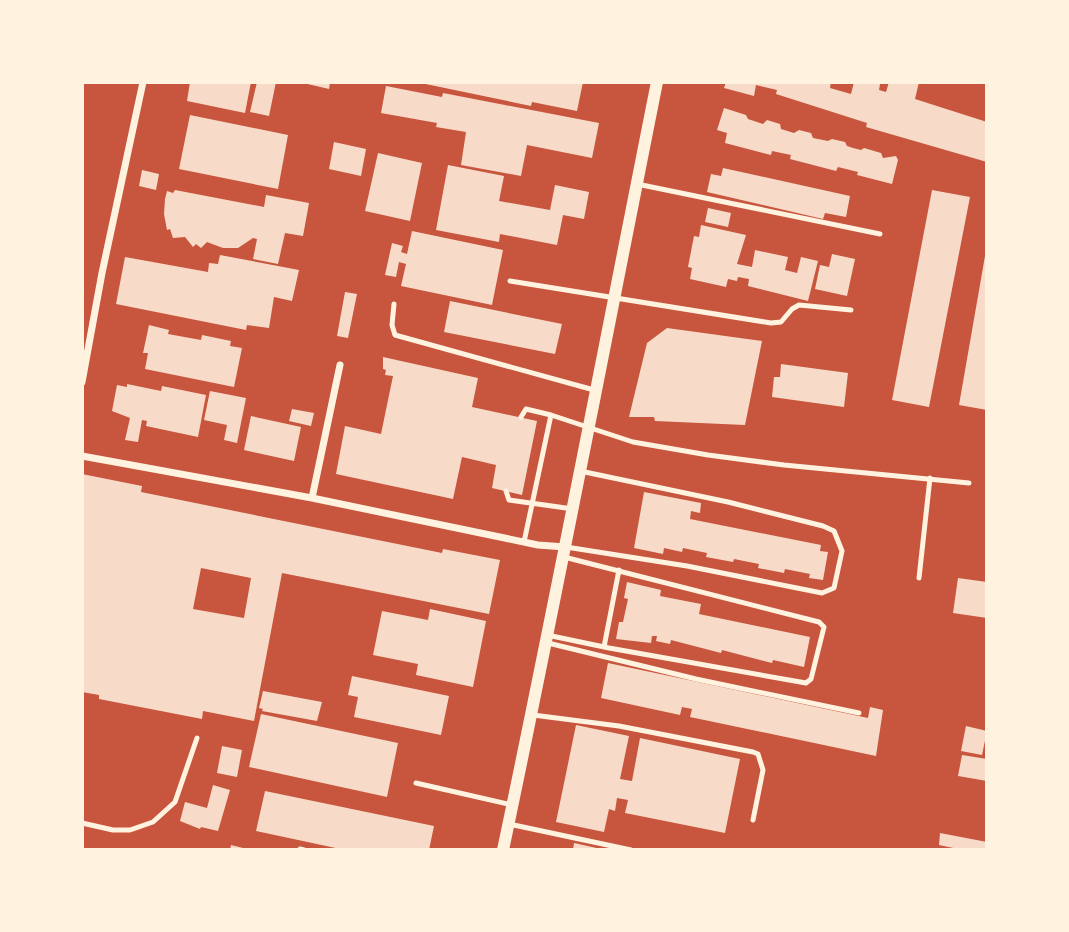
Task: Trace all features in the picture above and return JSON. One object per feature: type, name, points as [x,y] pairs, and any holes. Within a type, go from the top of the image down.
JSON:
[{"type":"street","points":[[82,382],[102,273],[143,82]]},
{"type":"street","points":[[503,850],[565,552],[657,82]]},
{"type":"street","points":[[312,498],[340,365]]},
{"type":"street","points":[[82,456],[312,498],[565,552]]},
{"type":"lane","points":[[637,184],[880,234]]},
{"type":"lane","points":[[510,281],[771,323],[781,322],[799,305],[851,310]]},
{"type":"lane","points":[[394,304],[392,325],[395,335],[595,390]]},
{"type":"lane","points":[[521,417],[526,409],[633,442],[708,455],[969,483]]},
{"type":"lane","points":[[524,542],[551,415]]},
{"type":"lane","points":[[565,552],[687,566],[822,593],[834,588],[842,551],[834,531],[823,526],[728,502],[580,471]]},
{"type":"lane","points":[[919,578],[930,478]]},
{"type":"lane","points":[[506,491],[509,500],[573,509]]},
{"type":"lane","points":[[545,638],[806,683],[811,679],[824,627],[820,622],[619,570],[565,552]]},
{"type":"lane","points":[[604,648],[619,570]]},
{"type":"lane","points":[[545,638],[696,678],[859,713]]},
{"type":"lane","points":[[530,714],[619,726],[758,754],[763,770],[753,820]]},
{"type":"lane","points":[[82,823],[113,830],[130,830],[153,822],[175,802],[197,738]]},
{"type":"lane","points":[[416,783],[512,805]]},
{"type":"lane","points":[[509,824],[632,850]]},
{"type":"building","points":[[190,82],[251,82],[245,113],[187,101]]},
{"type":"building","points":[[257,82],[276,82],[269,116],[250,112]]},
{"type":"building","points":[[299,82],[330,82],[329,89]]},
{"type":"building","points":[[416,82],[583,82],[577,111],[532,102],[531,106]]},
{"type":"building","points":[[726,82],[831,82],[830,88],[851,94],[854,82],[880,84],[879,90],[886,92],[889,82],[919,82],[915,99],[987,122],[987,162],[866,127],[867,123],[776,94],[777,90],[756,85],[754,96],[724,88]]},
{"type":"building","points":[[386,86],[442,97],[443,93],[599,123],[592,158],[527,145],[521,176],[461,165],[466,132],[436,127],[437,123],[381,113]]},
{"type":"building","points":[[724,108],[763,124],[767,120],[780,124],[781,129],[794,133],[799,130],[811,133],[813,138],[828,141],[832,139],[845,142],[853,148],[881,153],[883,158],[896,156],[898,160],[892,184],[838,167],[836,171],[790,159],[791,155],[772,151],[771,155],[725,143],[727,133],[717,130]]},
{"type":"building","points":[[190,115],[288,135],[278,189],[179,169]]},
{"type":"building","points":[[334,142],[366,149],[361,176],[329,169]]},
{"type":"building","points":[[378,153],[422,163],[410,221],[365,211]]},
{"type":"building","points":[[448,165],[504,176],[499,201],[550,210],[555,185],[589,192],[584,219],[563,215],[557,245],[500,234],[499,242],[436,230]]},
{"type":"building","points":[[723,168],[850,196],[846,217],[825,213],[823,219],[707,192],[711,174],[721,176]]},
{"type":"building","points":[[142,170],[159,174],[156,190],[139,186]]},
{"type":"building","points":[[175,190],[264,207],[266,195],[309,203],[303,236],[285,233],[278,264],[253,259],[257,239],[253,238],[238,248],[223,248],[207,242],[201,248],[196,244],[193,247],[185,237],[173,238],[170,229],[167,230],[165,199],[167,191],[173,193]]},
{"type":"building","points":[[932,190],[970,197],[929,407],[892,400]]},
{"type":"building","points":[[708,208],[731,213],[728,227],[705,222]]},
{"type":"building","points":[[701,225],[746,235],[737,264],[752,267],[755,250],[788,257],[785,270],[797,273],[801,257],[818,261],[808,301],[748,286],[749,279],[728,279],[726,287],[690,279],[692,268],[688,267],[694,236],[699,237]]},
{"type":"building","points":[[412,231],[503,250],[492,305],[401,286],[406,264],[399,262],[396,277],[385,275],[392,243],[403,246],[401,252],[407,254]]},
{"type":"building","points":[[832,254],[855,259],[847,296],[815,289],[820,265],[829,267]]},
{"type":"building","points":[[220,255],[299,270],[292,301],[274,297],[269,328],[247,325],[246,330],[116,304],[125,257],[208,272],[209,263],[218,264]]},
{"type":"building","points":[[987,256],[987,410],[959,405]]},
{"type":"building","points":[[345,292],[357,294],[348,338],[337,336]]},
{"type":"building","points":[[450,301],[562,324],[555,354],[444,332]]},
{"type":"building","points":[[149,325],[169,330],[168,334],[201,340],[202,335],[231,341],[230,346],[242,348],[234,387],[145,369],[148,353],[143,353]]},
{"type":"building","points":[[667,328],[762,341],[745,425],[655,421],[654,417],[629,417],[647,343]]},
{"type":"building","points":[[383,357],[478,378],[472,407],[537,421],[522,495],[492,488],[496,465],[462,457],[453,499],[336,474],[345,426],[381,434],[393,376],[385,375]]},
{"type":"building","points":[[781,364],[848,373],[844,407],[772,397],[774,377],[780,377]]},
{"type":"building","points":[[127,384],[161,391],[162,386],[206,395],[198,437],[146,426],[147,421],[142,420],[138,442],[125,440],[130,418],[112,411],[117,385],[127,387]]},
{"type":"building","points":[[210,391],[246,398],[237,443],[224,440],[227,425],[204,420]]},
{"type":"building","points":[[292,409],[314,413],[311,426],[289,421]]},
{"type":"building","points":[[251,416],[301,427],[294,461],[244,450]]},
{"type":"building","points":[[82,474],[142,486],[141,492],[442,553],[443,549],[500,560],[489,614],[282,573],[254,721],[203,711],[202,719],[99,699],[99,695],[82,692]],"holes":[[[201,568],[251,578],[244,618],[193,609]]]},
{"type":"building","points":[[644,492],[701,503],[700,513],[691,511],[690,519],[821,545],[820,551],[828,552],[823,580],[809,578],[810,574],[785,569],[784,573],[758,568],[759,564],[706,557],[707,553],[683,548],[682,552],[664,548],[663,554],[634,548]]},
{"type":"building","points":[[958,578],[987,582],[987,618],[953,613]]},
{"type":"building","points":[[627,582],[661,590],[660,596],[701,604],[699,614],[810,637],[804,667],[773,660],[772,663],[722,650],[721,653],[671,640],[670,644],[656,641],[657,636],[652,636],[651,643],[616,639],[628,599],[624,598]]},
{"type":"building","points":[[430,609],[486,621],[473,687],[416,675],[418,664],[373,655],[382,611],[428,620]]},
{"type":"building","points":[[608,663],[868,718],[870,707],[883,710],[876,756],[690,717],[692,709],[682,707],[680,715],[601,698]]},
{"type":"building","points":[[352,676],[449,696],[441,735],[354,717],[358,697],[348,695]]},
{"type":"building","points":[[263,691],[322,702],[317,721],[262,711],[263,709],[259,708]]},
{"type":"building","points":[[261,714],[398,743],[387,797],[249,767]]},
{"type":"building","points":[[576,725],[629,736],[620,779],[632,781],[640,738],[740,759],[725,833],[625,813],[628,800],[617,798],[615,811],[609,809],[604,832],[556,822]]},
{"type":"building","points":[[966,726],[987,731],[982,755],[961,751]]},
{"type":"building","points":[[222,746],[242,750],[237,777],[217,773]]},
{"type":"building","points":[[962,755],[987,759],[987,781],[958,776]]},
{"type":"building","points":[[213,785],[230,790],[218,831],[200,829],[180,821],[185,802],[207,808]]},
{"type":"building","points":[[265,791],[434,826],[429,850],[345,850],[256,831]]},
{"type":"building","points":[[940,833],[987,842],[987,850],[963,850],[939,845]]},
{"type":"building","points":[[574,843],[601,849],[601,850],[573,850]]},
{"type":"building","points":[[231,845],[247,849],[247,850],[230,850]]}]
